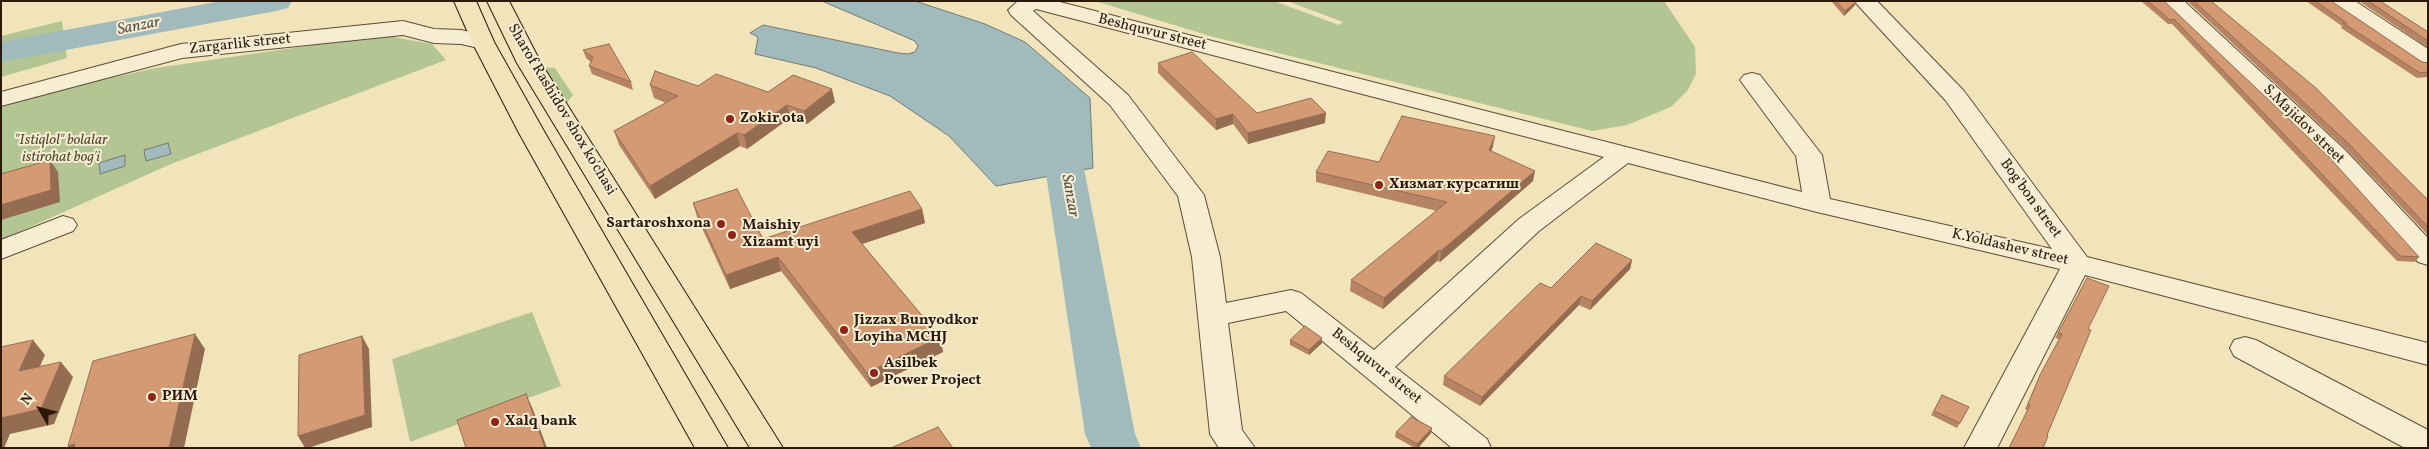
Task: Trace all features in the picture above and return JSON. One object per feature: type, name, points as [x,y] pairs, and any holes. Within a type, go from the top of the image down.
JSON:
[{"type":"main road","points":[[465,1],[483,42],[712,448]]},
{"type":"main road","name":"Sharof Rashidov shox ko'chasi","points":[[498,1],[514,34],[570,131],[766,448]]},
{"type":"main road","points":[[592,236],[599,226],[607,222],[617,220],[628,223]]},
{"type":"street","name":"Bog'bon street","points":[[1865,1],[1955,96],[2077,264]]},
{"type":"street","name":"S.Majidov street","points":[[2171,1],[2336,155],[2428,256]]},
{"type":"street","points":[[2340,1],[2428,60]]},
{"type":"street","name":"Beshquvur street","points":[[1239,448],[1226,434],[1206,257],[1191,195],[1119,100],[1019,10],[1033,2],[1592,147]]},
{"type":"street","name":"Zargarlik street","points":[[1,99],[181,51],[403,28],[434,36],[460,37],[483,42]]},
{"type":"street","points":[[1752,80],[1809,155],[1817,204]]},
{"type":"street","name":"K.Yoldashev street","points":[[1592,147],[1817,204],[2077,264],[2428,354]]},
{"type":"street","points":[[1376,366],[1529,225],[1623,155]]},
{"type":"street","points":[[1,250],[63,225]]},
{"type":"street","points":[[1980,448],[2077,264]]},
{"type":"street","name":"Beshquvur street","points":[[1212,316],[1291,300],[1376,366],[1475,448]]},
{"type":"street","points":[[2245,348],[2428,445]]},
{"type":"green space","points":[[1095,1],[1274,1],[1339,25],[1343,22],[1287,1],[1664,1],[1695,47],[1696,74],[1688,90],[1671,107],[1627,125],[1592,131],[1210,36]]},
{"type":"green space","points":[[62,21],[67,58],[1,77],[1,36]]},
{"type":"green space","name":"\"Istiqlol\" bolalar istirohat bog'i","points":[[382,35],[432,44],[446,60],[171,164],[1,240],[1,102],[156,68]]},
{"type":"green space","points":[[539,67],[555,68],[573,95],[565,105]]},
{"type":"green space","points":[[532,312],[561,386],[410,442],[392,359]]},
{"type":"water","points":[[822,1],[915,1],[985,24],[1025,42],[1090,98],[1093,168],[996,186],[949,136],[890,96],[816,68],[755,54],[758,37],[750,33],[763,25],[898,53],[908,54],[915,52],[918,46],[915,41]]},
{"type":"water","points":[[168,143],[171,154],[146,161],[144,150]]},
{"type":"water","points":[[125,155],[125,166],[100,174],[99,163]]},
{"type":"building","points":[[1836,1],[1857,1],[1845,11]]},
{"type":"building","points":[[2148,1],[2164,1],[2329,157],[2419,257],[2400,256],[2174,19],[2170,20]]},
{"type":"building","points":[[2194,1],[2211,1],[2316,88],[2428,200],[2428,227],[2349,144]]},
{"type":"building","points":[[2315,1],[2332,1],[2422,62],[2428,63],[2428,72],[2420,73],[2343,23],[2347,23]]},
{"type":"building","points":[[2368,1],[2380,1],[2428,32],[2428,41]]},
{"type":"building","points":[[609,44],[631,82],[589,66],[593,57],[583,50]]},
{"type":"building","points":[[1192,52],[1257,113],[1311,98],[1326,113],[1248,133],[1233,114],[1216,119],[1158,63]]},
{"type":"building","points":[[655,71],[698,86],[716,74],[768,92],[793,75],[832,89],[804,111],[787,105],[744,135],[737,133],[650,186],[614,131],[678,96],[650,85]]},
{"type":"building","points":[[1402,116],[1495,136],[1489,150],[1535,171],[1384,298],[1351,280],[1447,202],[1316,172],[1328,151],[1379,162]]},
{"type":"building","points":[[50,160],[51,190],[1,205],[1,174]]},
{"type":"building","points":[[737,189],[763,239],[910,191],[922,209],[852,232],[940,337],[867,373],[778,257],[726,275],[693,203]]},
{"type":"building","points":[[1596,243],[1632,260],[1592,301],[1581,296],[1482,397],[1444,376],[1540,283],[1551,288]]},
{"type":"building","points":[[2087,278],[2109,286],[2088,329],[2091,330],[2043,448],[2009,448],[2030,405],[2028,404],[2040,375],[2062,334],[2058,333]]},
{"type":"building","points":[[1305,326],[1322,338],[1309,350],[1290,340]]},
{"type":"building","points":[[195,334],[169,448],[74,448],[75,444],[68,446],[93,361]]},
{"type":"building","points":[[362,336],[365,415],[298,436],[299,355]]},
{"type":"building","points":[[33,340],[19,371],[61,362],[41,409],[1,418],[1,347]]},
{"type":"building","name":"Xalq bank","points":[[526,394],[545,448],[466,448],[457,420]]},
{"type":"building","points":[[1942,395],[1969,407],[1960,423],[1934,411]]},
{"type":"building","points":[[1411,417],[1432,428],[1417,444],[1396,432]]},
{"type":"building","points":[[938,427],[953,448],[891,448]]},
{"type":"waterway","name":"Sanzar","points":[[1,52],[276,1]]},
{"type":"waterway","name":"Sanzar","points":[[1033,131],[1063,158],[1110,434],[1116,448]]},
{"type":"place","name":"Zokir ota","points":[[730,119]]},
{"type":"place","name":"Хизмат курсатиш","points":[[1379,185]]},
{"type":"place","name":"Sartaroshxona","points":[[721,224]]},
{"type":"place","name":"Maishiy Xizamt uyi","points":[[732,235]]},
{"type":"place","name":"Jizzax Bunyodkor Loyiha MCHJ","points":[[844,330]]},
{"type":"place","name":"Asilbek Power Project","points":[[874,373]]},
{"type":"place","name":"РИМ","points":[[152,397]]},
{"type":"place","name":"Xalq bank","points":[[495,422]]}]
